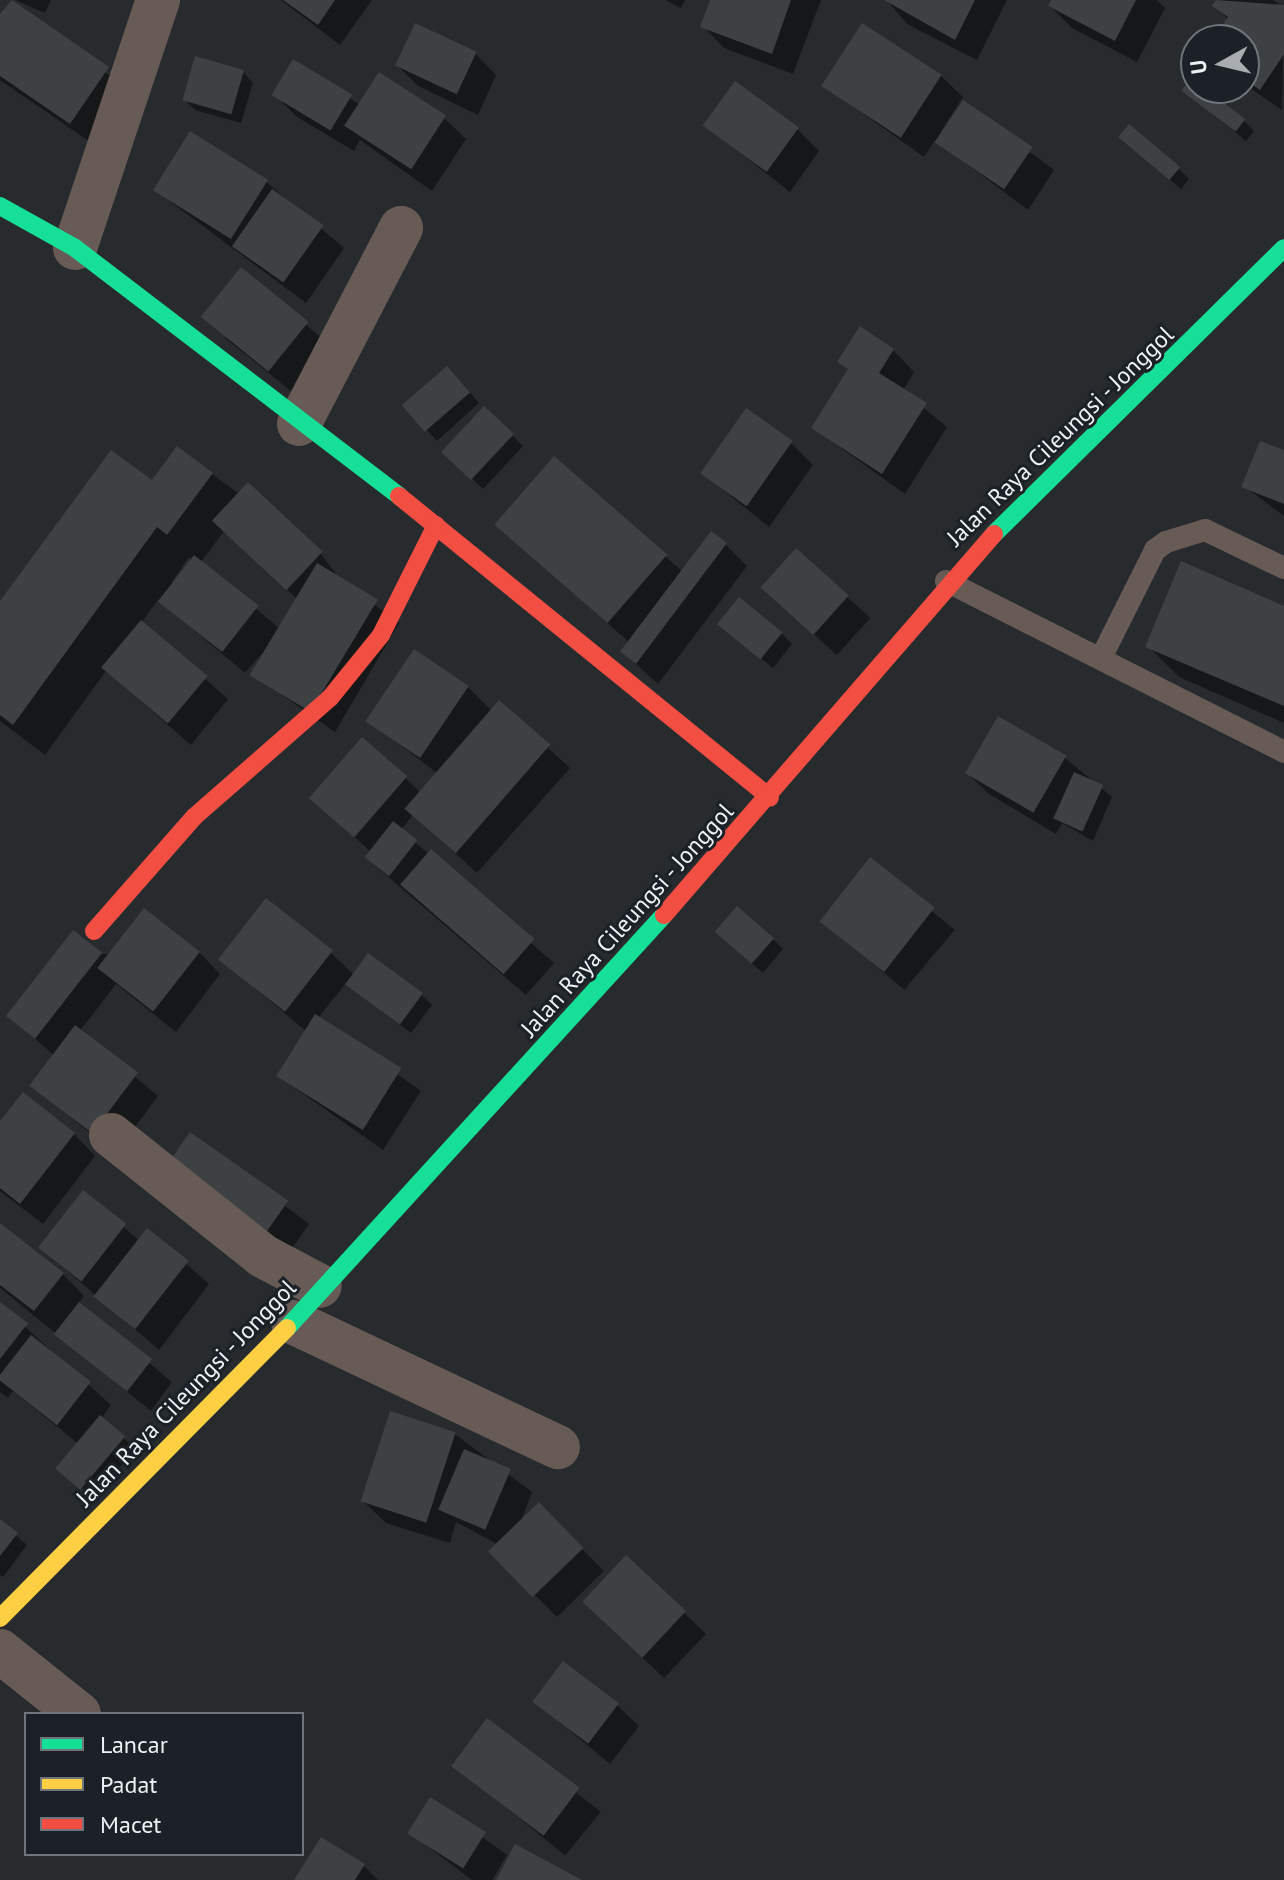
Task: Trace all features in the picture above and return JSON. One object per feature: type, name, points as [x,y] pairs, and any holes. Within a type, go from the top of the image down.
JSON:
[{"type":"main road","points":[[0,206],[75,248],[299,424],[436,525],[770,797]]},
{"type":"main road","name":"Jalan Raya Cileungsi - Jonggol","points":[[0,1618],[293,1322],[320,1286],[770,797],[946,581],[1284,248]]},
{"type":"main road","points":[[94,931],[194,817],[330,698],[381,635],[436,525]]},
{"type":"street","points":[[75,248],[158,0]]},
{"type":"street","points":[[299,424],[401,228]]},
{"type":"street","points":[[111,1135],[263,1256],[320,1286]]},
{"type":"street","points":[[293,1322],[558,1447]]},
{"type":"street","points":[[0,1651],[76,1712]]},
{"type":"lane","points":[[1101,658],[1155,550],[1166,542],[1205,530],[1284,568]]},
{"type":"lane","points":[[946,581],[1284,752]]},
{"type":"building","points":[[12,0],[109,67],[70,124],[0,76],[0,14]]},
{"type":"building","points":[[283,0],[335,0],[318,25]]},
{"type":"building","points":[[710,0],[791,0],[772,54],[700,27]]},
{"type":"building","points":[[884,0],[975,0],[955,40]]},
{"type":"building","points":[[1051,0],[1136,0],[1115,41],[1048,6]]},
{"type":"building","points":[[1216,0],[1284,5],[1284,54],[1260,90],[1260,24],[1223,24],[1228,17],[1212,6]]},
{"type":"building","points":[[415,23],[477,52],[457,94],[395,66]]},
{"type":"building","points":[[862,23],[942,75],[901,138],[821,86]]},
{"type":"building","points":[[195,56],[244,70],[231,114],[182,100]]},
{"type":"building","points":[[293,59],[352,95],[331,131],[271,95]]},
{"type":"building","points":[[379,72],[446,116],[411,169],[344,126]]},
{"type":"building","points":[[735,81],[799,127],[767,172],[703,125]]},
{"type":"building","points":[[963,100],[1033,147],[1004,189],[934,142]]},
{"type":"building","points":[[1199,104],[1226,104],[1245,119],[1236,132]]},
{"type":"building","points":[[1129,124],[1180,167],[1169,180],[1118,137]]},
{"type":"building","points":[[190,131],[268,180],[231,239],[153,190]]},
{"type":"building","points":[[272,189],[324,225],[283,282],[232,246]]},
{"type":"building","points":[[241,267],[309,322],[268,371],[201,317]]},
{"type":"building","points":[[860,326],[894,349],[879,373],[927,403],[882,474],[811,428],[848,369],[837,362]]},
{"type":"building","points":[[447,366],[470,392],[425,432],[402,405]]},
{"type":"building","points":[[484,406],[514,434],[471,480],[441,452]]},
{"type":"building","points":[[746,408],[793,441],[747,506],[700,474]]},
{"type":"building","points":[[1260,441],[1284,450],[1284,504],[1241,487]]},
{"type":"building","points":[[177,446],[213,473],[167,535],[157,527],[13,725],[0,715],[0,601],[111,450],[152,480]]},
{"type":"building","points":[[554,456],[667,554],[608,623],[494,525]]},
{"type":"building","points":[[248,482],[323,552],[286,590],[212,521]]},
{"type":"building","points":[[711,531],[727,543],[636,664],[620,652]]},
{"type":"building","points":[[796,548],[849,596],[813,635],[761,587]]},
{"type":"building","points":[[194,555],[259,605],[222,652],[158,601]]},
{"type":"building","points":[[1181,561],[1284,606],[1284,706],[1145,647]]},
{"type":"building","points":[[317,563],[378,600],[310,712],[250,675]]},
{"type":"building","points":[[739,597],[783,632],[760,659],[717,624]]},
{"type":"building","points":[[141,620],[208,676],[168,723],[101,667]]},
{"type":"building","points":[[414,649],[469,686],[420,758],[365,721]]},
{"type":"building","points":[[499,700],[550,745],[456,853],[405,809]]},
{"type":"building","points":[[998,716],[1066,756],[1033,813],[965,773]]},
{"type":"building","points":[[362,737],[407,776],[354,837],[309,798]]},
{"type":"building","points":[[1074,772],[1103,785],[1082,832],[1053,819]]},
{"type":"building","points":[[393,821],[417,840],[389,876],[365,857]]},
{"type":"building","points":[[431,849],[534,939],[504,974],[400,884]]},
{"type":"building","points":[[870,857],[935,907],[884,972],[820,922]]},
{"type":"building","points":[[266,898],[333,950],[285,1012],[218,959]]},
{"type":"building","points":[[737,906],[774,938],[752,964],[715,932]]},
{"type":"building","points":[[144,908],[200,952],[153,1012],[97,968]]},
{"type":"building","points":[[73,930],[102,953],[35,1039],[6,1016]]},
{"type":"building","points":[[368,953],[423,993],[400,1025],[345,985]]},
{"type":"building","points":[[315,1014],[402,1068],[363,1130],[276,1076]]},
{"type":"building","points":[[75,1025],[138,1073],[92,1133],[29,1086]]},
{"type":"building","points":[[23,1092],[75,1133],[20,1204],[0,1188],[0,1121]]},
{"type":"building","points":[[190,1132],[288,1201],[264,1236],[165,1167]]},
{"type":"building","points":[[83,1190],[126,1224],[81,1281],[38,1248]]},
{"type":"building","points":[[0,1223],[64,1273],[34,1311],[0,1285]]},
{"type":"building","points":[[147,1228],[189,1261],[135,1329],[93,1297]]},
{"type":"building","points":[[0,1302],[28,1323],[0,1359]]},
{"type":"building","points":[[79,1302],[152,1359],[127,1392],[54,1334]]},
{"type":"building","points":[[31,1335],[91,1382],[57,1425],[0,1381],[0,1375]]},
{"type":"building","points":[[390,1411],[456,1432],[426,1523],[361,1501]]},
{"type":"building","points":[[100,1415],[125,1436],[80,1490],[55,1469]]},
{"type":"building","points":[[464,1449],[511,1469],[485,1530],[438,1510]]},
{"type":"building","points":[[539,1502],[583,1548],[532,1597],[488,1551]]},
{"type":"building","points":[[0,1519],[18,1533],[0,1556]]},
{"type":"building","points":[[626,1555],[686,1611],[642,1658],[582,1602]]},
{"type":"building","points":[[563,1661],[619,1703],[588,1744],[532,1702]]},
{"type":"building","points":[[487,1718],[580,1788],[544,1836],[451,1766]]},
{"type":"building","points":[[430,1797],[486,1832],[463,1868],[407,1833]]},
{"type":"building","points":[[321,1837],[365,1864],[355,1880],[294,1880]]},
{"type":"building","points":[[515,1844],[582,1880],[496,1880]]},
{"type":"traffic: fast","points":[[0,206],[75,248],[399,496]]},
{"type":"traffic: fast","points":[[994,534],[1284,248]]},
{"type":"traffic: fast","points":[[287,1328],[664,915]]},
{"type":"traffic: slow","points":[[0,1618],[287,1328]]},
{"type":"traffic: jam","points":[[399,496],[770,797]]},
{"type":"traffic: jam","points":[[94,931],[194,817],[330,698],[381,635],[436,525]]},
{"type":"traffic: jam","points":[[664,915],[994,534]]}]
